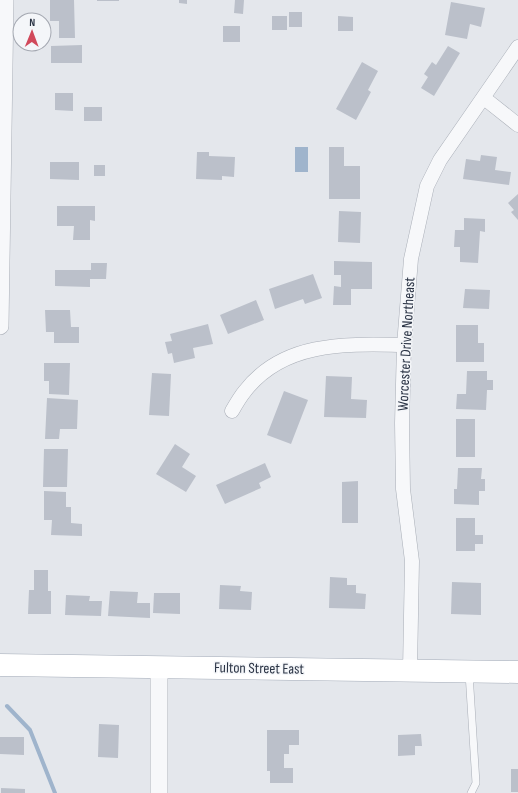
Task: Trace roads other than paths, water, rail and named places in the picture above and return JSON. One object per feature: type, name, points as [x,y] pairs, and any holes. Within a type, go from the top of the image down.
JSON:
[{"type":"main road","name":"Fulton Street East","points":[[0,664],[518,672]]},
{"type":"street","points":[[0,326],[5,0]]},
{"type":"street","name":"Worcester Drive Northeast","points":[[410,670],[412,561],[404,489],[402,422],[404,345],[411,259],[427,186],[440,160],[518,47]]},
{"type":"street","points":[[484,98],[518,125]]},
{"type":"street","points":[[232,411],[245,391],[270,367],[300,353],[315,349],[349,344],[404,345]]},
{"type":"street","points":[[158,667],[159,793]]},
{"type":"lane","points":[[468,671],[476,783],[471,793]]},
{"type":"water","points":[[295,147],[308,147],[308,172],[295,172]]},
{"type":"waterway","points":[[7,706],[30,730],[55,793]]}]
